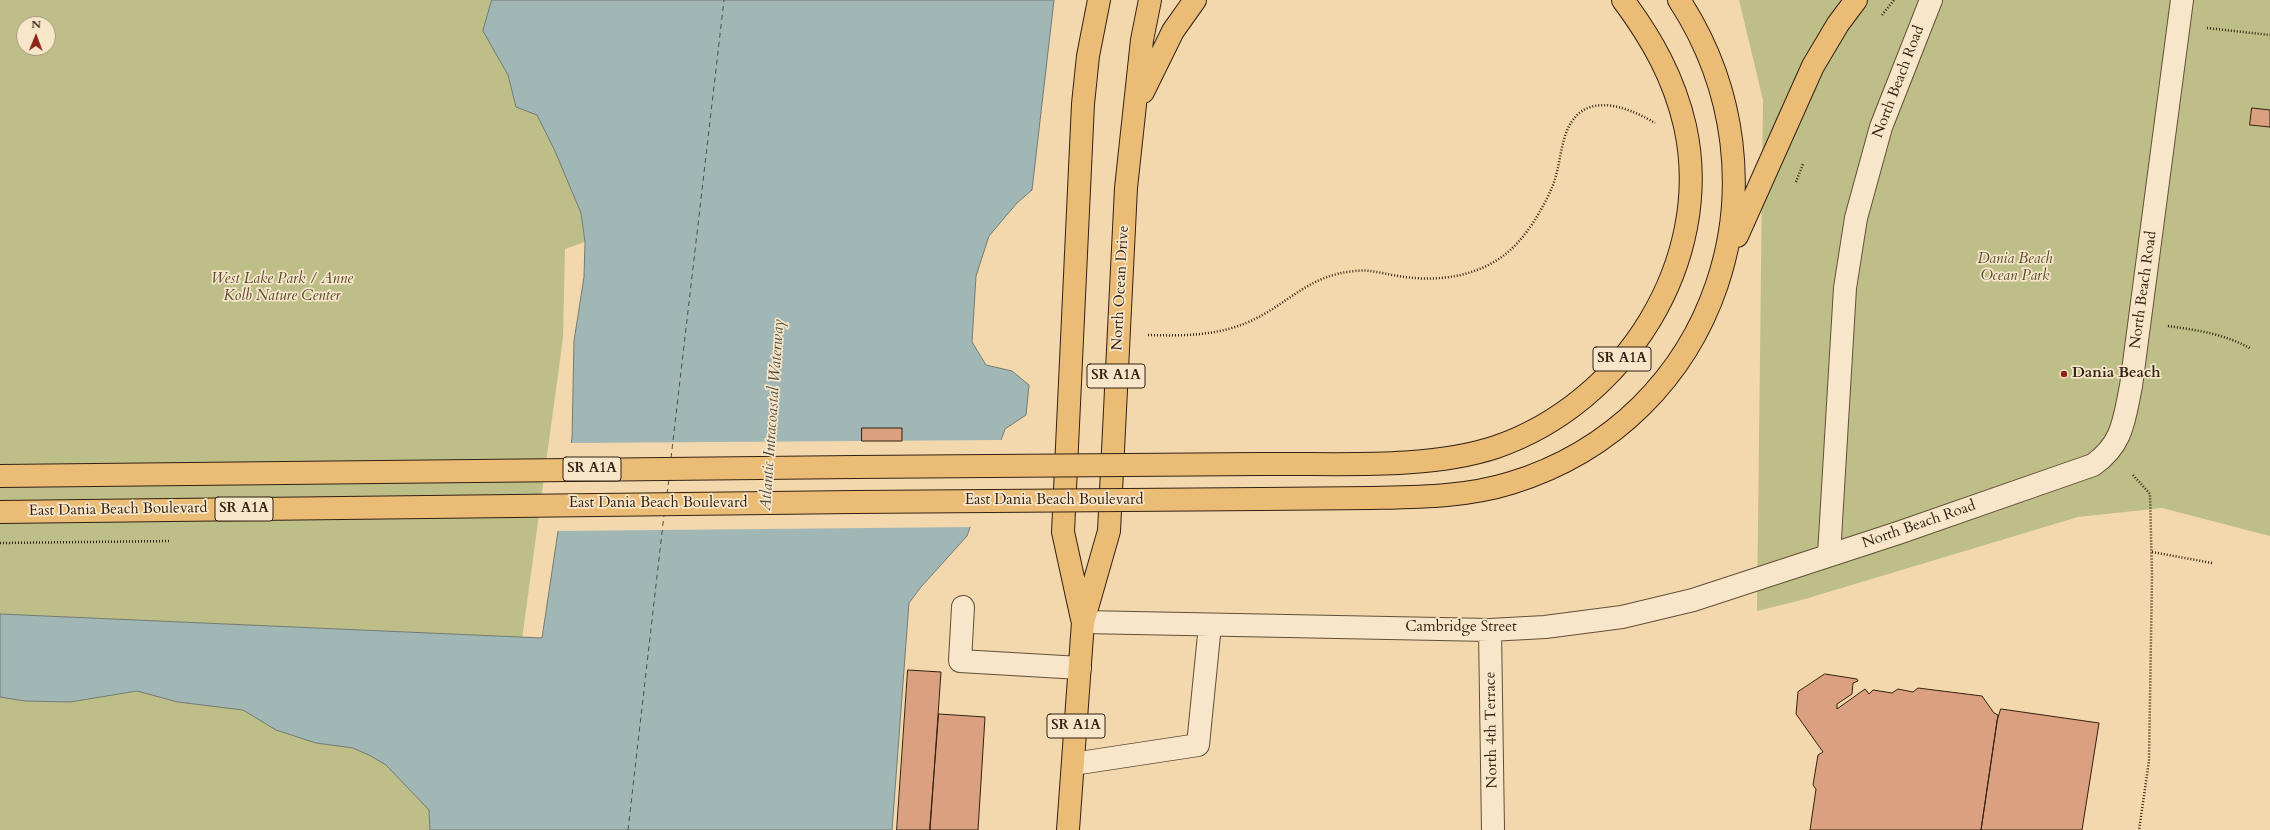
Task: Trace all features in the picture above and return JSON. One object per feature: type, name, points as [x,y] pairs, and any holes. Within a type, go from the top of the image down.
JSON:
[{"type":"main road","name":"North Ocean Drive","points":[[1083,622],[1063,532],[1083,104],[1088,56],[1099,0]]},
{"type":"main road","name":"North Ocean Drive","points":[[1068,830],[1083,622],[1109,531],[1124,214],[1142,40],[1150,0]]},
{"type":"main road","name":"SR A1A","points":[[1133,127],[1144,89],[1153,68],[1173,31],[1195,0]]},
{"type":"main road","name":"SR A1A","points":[[0,476],[487,470],[1369,463],[1434,460],[1464,455],[1496,447],[1550,422],[1600,384],[1639,338],[1654,315],[1678,264],[1685,236],[1688,208],[1689,154],[1685,127],[1667,69],[1649,38],[1623,0]]},
{"type":"main road","name":"East Dania Beach Boulevard","points":[[0,512],[488,505],[1261,499],[1446,496],[1510,484],[1564,461],[1612,432],[1637,412],[1658,390],[1692,341],[1714,294],[1730,236],[1734,202],[1734,161],[1731,136],[1718,78],[1694,24],[1679,0]]},
{"type":"main road","points":[[1722,268],[1802,88],[1823,48],[1856,0]]},
{"type":"street","name":"North Beach Road","points":[[1931,0],[1881,127],[1856,218],[1846,288],[1829,555],[2093,465],[2114,446],[2122,428],[2131,386],[2182,0]]},
{"type":"street","name":"Cambridge Street","points":[[1083,622],[1490,630],[1545,627],[1622,617],[1725,590],[1829,555]]},
{"type":"street","points":[[963,607],[960,661],[1080,668]]},
{"type":"street","points":[[1073,764],[1198,744],[1210,625]]},
{"type":"street","name":"North 4th Terrace","points":[[1490,630],[1494,830]]},
{"type":"path","points":[[1880,18],[1894,0]]},
{"type":"path","points":[[2179,24],[2270,35]]},
{"type":"path","points":[[1141,335],[1203,334],[1246,323],[1320,278],[1350,272],[1375,272],[1416,279],[1435,279],[1452,277],[1488,265],[1504,255],[1518,242],[1547,199],[1554,183],[1565,137],[1576,115],[1585,108],[1596,105],[1612,105],[1636,112],[1660,127]]},
{"type":"path","points":[[1796,182],[1804,160]]},
{"type":"path","points":[[2140,322],[2204,331],[2240,343],[2251,349]]},
{"type":"path","points":[[2132,475],[2150,494],[2152,552],[2149,761],[2139,830]]},
{"type":"path","points":[[2152,552],[2212,563]]},
{"type":"green space","name":"West Lake Park / Anne Kolb Nature Center","points":[[0,0],[570,0],[567,179],[581,213],[585,242],[565,249],[563,338],[512,713],[476,830],[0,830]]},
{"type":"green space","name":"Dania Beach Ocean Park","points":[[1739,0],[2270,0],[2270,536],[2162,508],[2078,517],[1805,599],[1757,611],[1763,100]]},
{"type":"water","name":"Atlantic Intracoastal Waterway","points":[[492,0],[1054,0],[1032,190],[1017,203],[989,236],[976,276],[972,342],[986,365],[1012,371],[1029,385],[1026,415],[1005,429],[967,536],[921,587],[909,603],[892,830],[430,830],[429,810],[386,765],[353,748],[316,743],[276,730],[243,710],[178,702],[137,691],[70,702],[25,701],[0,697],[0,614],[542,638],[572,438],[574,341],[584,277],[585,242],[581,213],[555,151],[537,115],[516,107],[508,75],[483,31]]},
{"type":"pier","points":[[1003,440],[972,527],[556,531],[569,443]]},
{"type":"building","points":[[2252,108],[2270,110],[2270,127],[2250,125]]},
{"type":"building","points":[[862,428],[902,428],[902,441],[862,441]]},
{"type":"building","points":[[908,670],[941,672],[930,830],[897,830]]},
{"type":"building","points":[[1825,674],[1857,679],[1858,681],[1853,683],[1852,694],[1837,704],[1837,709],[1865,689],[1869,694],[1873,690],[1892,693],[1898,689],[1913,692],[1918,688],[1982,696],[1994,713],[1998,715],[1981,830],[1810,830],[1816,789],[1813,785],[1818,755],[1823,752],[1796,714],[1798,692]]},
{"type":"building","points":[[2001,709],[2099,723],[2082,830],[1981,830],[1997,721]]},
{"type":"building","points":[[939,714],[985,717],[978,830],[930,830]]},
{"type":"ferry route","points":[[671,458],[724,0]]},
{"type":"ferry route","points":[[667,494],[669,479]]},
{"type":"ferry route","points":[[628,830],[664,515]]},
{"type":"place","name":"Dania Beach","points":[[2064,374]]}]
